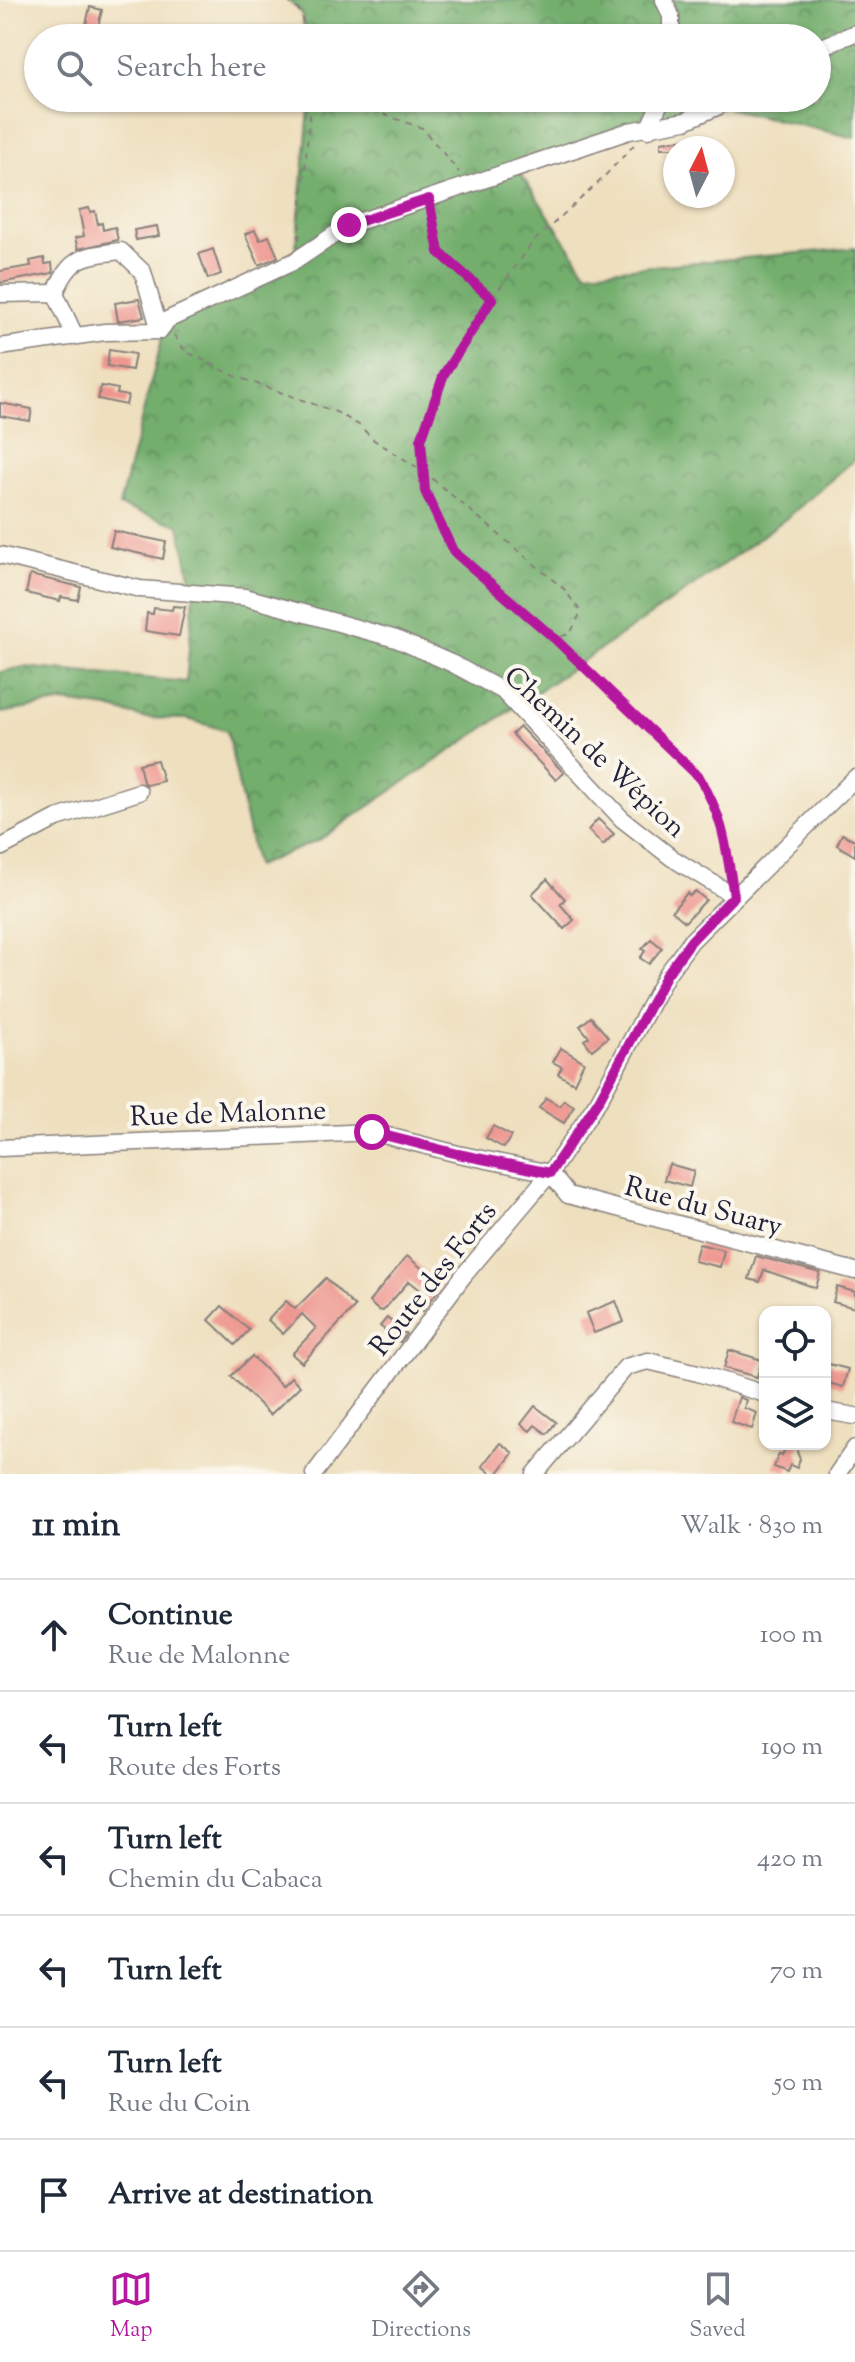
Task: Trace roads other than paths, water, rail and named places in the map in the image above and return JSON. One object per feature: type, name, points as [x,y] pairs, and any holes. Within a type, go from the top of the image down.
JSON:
[{"type":"street","points":[[664,0],[671,24]]},
{"type":"street","points":[[831,43],[855,33]]},
{"type":"street","points":[[648,130],[656,112]]},
{"type":"street","points":[[0,347],[163,326],[295,261],[349,225],[629,131],[685,121],[705,112]]},
{"type":"street","points":[[75,336],[55,293],[65,270],[88,255],[121,251],[143,272],[163,326]]},
{"type":"street","points":[[0,294],[55,293]]},
{"type":"street","name":"Chemin de Wépion","points":[[0,555],[140,589],[245,597],[396,639],[453,664],[503,691],[622,819],[672,858],[734,896]]},
{"type":"street","name":"Route des Forts","points":[[314,1474],[464,1275],[550,1173],[606,1086],[667,974],[691,941],[855,778]]},
{"type":"street","points":[[0,848],[57,818],[139,792]]},
{"type":"street","name":"Rue de Malonne","points":[[0,1148],[372,1132],[550,1173]]},
{"type":"street","name":"Rue du Suary","points":[[550,1173],[568,1195],[855,1271]]},
{"type":"street","points":[[535,1474],[626,1367],[648,1361],[759,1392]]},
{"type":"street","points":[[831,1412],[855,1416]]},
{"type":"street","points":[[837,1474],[855,1448]]}]
